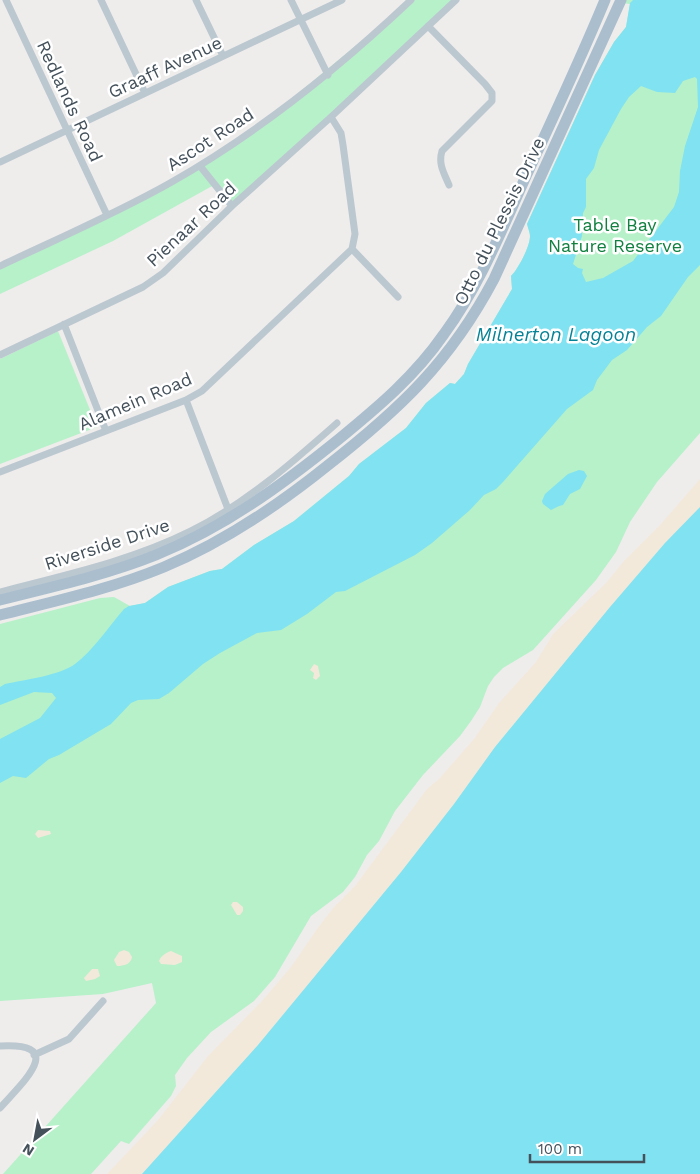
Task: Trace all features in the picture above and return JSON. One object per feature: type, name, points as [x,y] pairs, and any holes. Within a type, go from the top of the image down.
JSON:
[{"type":"main road","name":"Otto du Plessis Drive","points":[[0,600],[127,566],[174,547],[215,527],[288,480],[370,415],[399,388],[446,333],[486,266],[605,0]]},
{"type":"main road","name":"Otto du Plessis Drive","points":[[0,615],[132,579],[169,565],[217,542],[291,495],[373,430],[403,403],[442,361],[483,300],[621,0]]},
{"type":"street","name":"Redlands Road","points":[[6,0],[107,216]]},
{"type":"street","points":[[101,0],[145,93]]},
{"type":"street","points":[[196,0],[223,56]]},
{"type":"street","points":[[291,0],[328,74]]},
{"type":"street","name":"Graaff Avenue","points":[[0,162],[342,0]]},
{"type":"street","name":"Ascot Road","points":[[0,266],[107,216],[200,166],[255,129],[328,74],[372,38],[412,0]]},
{"type":"street","name":"Pienaar Road","points":[[0,355],[143,287],[163,273],[232,206],[331,117],[456,0]]},
{"type":"street","points":[[428,26],[492,93],[492,101],[442,151],[440,165],[450,185]]},
{"type":"street","points":[[331,117],[341,133],[354,234],[352,249],[398,298]]},
{"type":"street","points":[[200,166],[232,206]]},
{"type":"street","name":"Alamein Road","points":[[0,472],[186,400],[210,384],[352,249]]},
{"type":"street","points":[[64,324],[106,431]]},
{"type":"street","points":[[186,400],[228,509]]},
{"type":"street","name":"Riverside Drive","points":[[0,592],[145,551],[191,531],[228,509],[279,474],[337,423]]},
{"type":"street","points":[[34,1055],[69,1039],[102,1001]]},
{"type":"street","points":[[0,1046],[23,1046],[31,1050],[36,1062],[34,1068],[0,1108]]},
{"type":"green space","points":[[411,0],[456,0],[232,206],[214,185],[113,241],[0,294],[0,266],[170,183],[255,129]]},
{"type":"green space","name":"Table Bay Nature Reserve","points":[[622,0],[700,0],[700,433],[657,482],[630,522],[616,552],[596,580],[533,650],[503,668],[494,677],[471,721],[460,736],[423,775],[395,811],[379,841],[367,855],[355,877],[343,892],[311,916],[275,977],[254,1001],[211,1032],[187,1058],[175,1075],[176,1086],[171,1096],[129,1144],[121,1141],[91,1174],[3,1174],[156,1003],[152,983],[103,994],[0,1001],[0,624],[100,598],[114,597],[130,606],[145,603],[168,587],[210,571],[222,569],[254,545],[294,521],[349,476],[359,464],[406,428],[426,403],[450,383],[455,384],[464,374],[512,289],[511,276],[528,246],[530,235],[527,224],[595,75],[614,42],[626,27],[630,4],[621,3]]},
{"type":"green space","points":[[58,331],[97,427],[0,464],[0,359]]},
{"type":"sand","points":[[700,479],[700,550],[192,1174],[107,1174],[158,1120],[208,1056],[262,1001],[291,967],[317,929],[334,907],[355,886],[427,789],[439,779],[474,739],[499,703],[536,662],[553,634],[606,583]]},
{"type":"sand","points":[[314,664],[318,666],[320,676],[316,680],[313,678],[314,673],[310,670]]},
{"type":"sand","points":[[38,830],[50,831],[51,834],[38,838],[35,834]]},
{"type":"sand","points":[[233,902],[237,902],[243,907],[240,915],[237,915],[231,905]]},
{"type":"sand","points":[[124,950],[129,952],[132,957],[127,964],[117,966],[114,960],[119,952]]},
{"type":"sand","points":[[171,951],[182,956],[182,962],[175,965],[161,964],[159,961],[161,958]]},
{"type":"sand","points":[[92,969],[98,969],[100,976],[86,981],[84,978]]},
{"type":"water","name":"Milnerton Lagoon","points":[[633,0],[700,0],[700,265],[688,277],[661,316],[647,327],[627,350],[612,360],[597,380],[593,390],[567,409],[496,489],[484,495],[470,510],[432,543],[415,555],[345,591],[336,592],[307,614],[281,630],[257,633],[220,653],[159,699],[138,700],[131,703],[111,724],[49,759],[26,778],[13,776],[0,783],[0,739],[40,718],[56,698],[52,693],[34,692],[0,705],[0,687],[5,684],[42,677],[69,668],[82,659],[124,609],[129,606],[145,603],[168,587],[210,571],[222,569],[254,545],[294,521],[349,476],[359,464],[406,428],[426,403],[450,383],[455,384],[464,374],[512,289],[511,276],[528,246],[530,235],[527,224],[595,75],[614,42],[626,27],[630,3]],"holes":[[[695,77],[697,79],[698,107],[685,146],[680,171],[679,192],[674,207],[633,261],[603,278],[586,282],[582,273],[583,269],[573,264],[582,236],[583,213],[586,207],[586,179],[594,168],[599,150],[621,109],[629,97],[641,86],[657,92],[675,93],[683,81]]]},
{"type":"water","points":[[579,470],[584,471],[587,476],[580,489],[570,494],[563,505],[551,510],[543,504],[542,501],[545,494],[568,474]]},
{"type":"water","points":[[700,507],[700,1174],[142,1174],[258,1045],[401,872],[495,747],[610,607],[665,543]]}]
